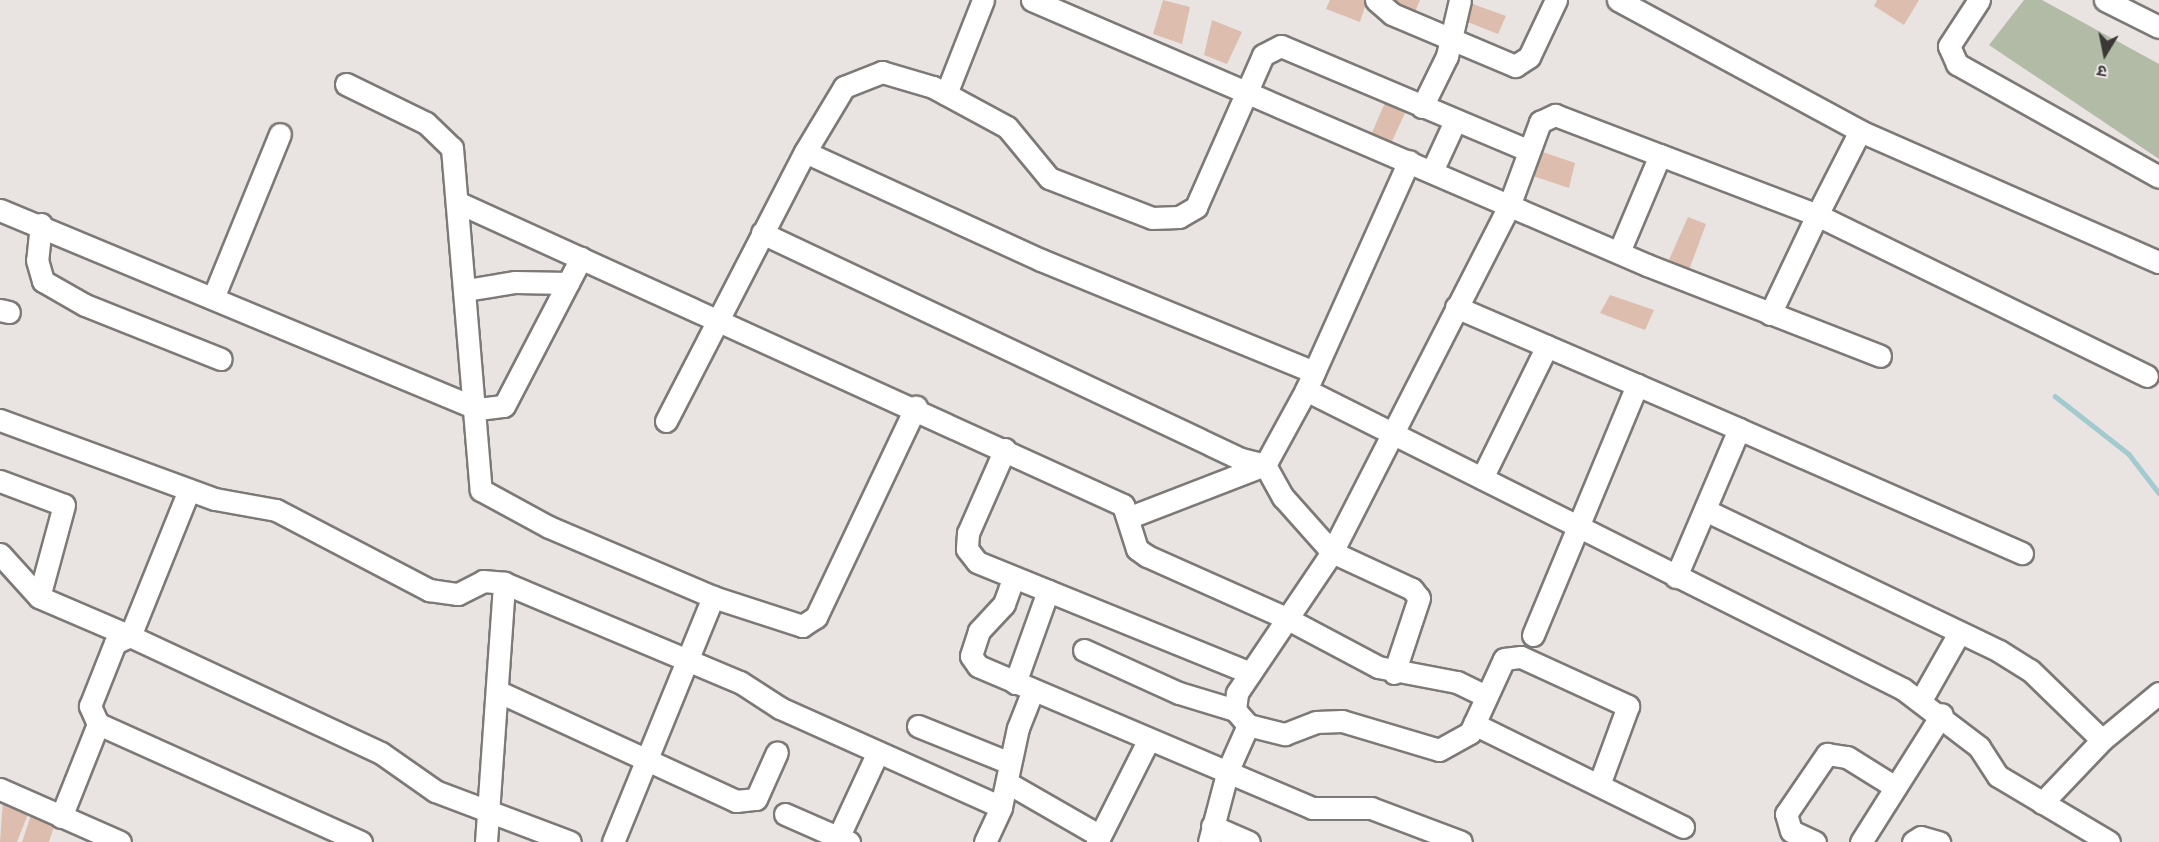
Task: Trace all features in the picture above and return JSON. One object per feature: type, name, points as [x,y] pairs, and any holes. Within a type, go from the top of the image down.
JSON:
[{"type":"street","points":[[946,94],[983,0]]},
{"type":"street","points":[[1032,0],[1509,206],[1770,314],[1880,356]]},
{"type":"street","points":[[1376,0],[1392,14],[1450,40],[1496,60],[1522,64],[1556,0]]},
{"type":"street","points":[[1422,107],[1450,40],[1460,0]]},
{"type":"street","points":[[1618,0],[1650,8],[1860,131],[2159,262]]},
{"type":"street","points":[[1979,0],[1949,46],[1957,64],[2159,177]]},
{"type":"street","points":[[2105,0],[2159,27]]},
{"type":"street","points":[[666,421],[827,109],[861,76],[882,72],[906,76],[946,94],[1006,127],[1050,178],[1152,218],[1179,217],[1196,207],[1263,55],[1281,46],[1455,122],[1529,151]]},
{"type":"street","points":[[346,84],[441,131],[452,148],[478,409],[481,490],[549,527],[713,597],[786,625],[802,626],[816,617],[916,406]]},
{"type":"street","points":[[1249,842],[1211,834],[1250,673],[1332,552],[1509,206],[1540,122],[1556,115],[1817,215],[2147,376]]},
{"type":"street","points":[[1432,171],[1455,122]]},
{"type":"street","points":[[1770,314],[1860,131]]},
{"type":"street","points":[[213,298],[280,134]]},
{"type":"street","points":[[805,152],[1310,381],[1391,434],[1578,524],[1676,577],[1920,700],[1942,714],[1979,747],[1998,776],[2109,842]]},
{"type":"street","points":[[1620,252],[1660,155]]},
{"type":"street","points":[[1130,517],[1265,465],[1310,381],[1409,161]]},
{"type":"street","points":[[457,202],[916,406],[1122,505],[1130,517],[1137,549],[1147,556],[1286,618],[1394,673],[1439,678],[1484,695]]},
{"type":"street","points":[[0,210],[41,224],[478,409],[504,406],[581,258]]},
{"type":"street","points":[[41,224],[36,260],[43,281],[85,305],[221,359]]},
{"type":"street","points":[[762,232],[1241,459],[1265,465],[1283,496],[1332,552],[1412,589],[1419,598],[1394,673]]},
{"type":"street","points":[[466,290],[515,282],[568,283]]},
{"type":"street","points":[[1456,307],[2022,553]]},
{"type":"street","points":[[1482,478],[1547,346]]},
{"type":"street","points":[[1533,635],[1636,385]]},
{"type":"street","points":[[0,420],[189,490],[276,510],[429,590],[458,594],[483,580],[504,583],[691,662],[877,754],[1001,807]]},
{"type":"street","points":[[1676,577],[1739,429]]},
{"type":"street","points":[[1005,448],[968,533],[967,549],[977,562],[1013,579],[1250,673]]},
{"type":"street","points":[[0,481],[64,505],[39,597]]},
{"type":"street","points":[[189,490],[130,636],[115,643],[90,706],[98,724],[362,842]]},
{"type":"street","points":[[1705,510],[1959,633],[2030,670],[2102,740]]},
{"type":"street","points":[[0,554],[39,597],[130,636],[381,753],[435,791],[570,842]]},
{"type":"street","points":[[1013,579],[1004,604],[979,632],[971,656],[978,666],[1228,770],[1312,808],[1333,812],[1371,808],[1461,842]]},
{"type":"street","points":[[486,842],[504,583]]},
{"type":"street","points":[[985,842],[1001,807],[1024,687],[1048,591]]},
{"type":"street","points":[[613,842],[651,759],[691,662],[713,597]]},
{"type":"street","points":[[1920,700],[1959,633]]},
{"type":"street","points":[[1084,650],[1179,693],[1285,734],[1316,722],[1342,721],[1429,751],[1460,742],[1474,724],[1484,695],[1511,655],[1628,706],[1599,785]]},
{"type":"street","points":[[497,691],[748,803],[756,799],[777,752]]},
{"type":"street","points":[[2042,803],[2102,740],[2159,693]]},
{"type":"street","points":[[1861,842],[1942,714]]},
{"type":"street","points":[[61,817],[98,724]]},
{"type":"street","points":[[1474,724],[1683,827]]},
{"type":"street","points":[[918,726],[1009,773],[1098,839],[1149,739]]},
{"type":"street","points":[[785,814],[843,840],[877,754]]},
{"type":"street","points":[[1815,842],[1791,831],[1786,814],[1827,754],[1847,757],[1895,787]]},
{"type":"street","points":[[0,789],[120,842]]},
{"type":"street","points":[[1913,842],[1921,837],[1939,842]]},
{"type":"green space","points":[[2024,0],[2042,0],[2159,64],[2159,159],[1989,45]]},
{"type":"building","points":[[1163,0],[1190,7],[1182,44],[1153,34]]},
{"type":"building","points":[[1330,0],[1367,0],[1360,22],[1326,9]]},
{"type":"building","points":[[1386,0],[1420,0],[1415,12]]},
{"type":"building","points":[[1877,0],[1919,0],[1904,25],[1874,6]]},
{"type":"building","points":[[1470,3],[1506,16],[1498,34],[1465,21]]},
{"type":"building","points":[[1212,20],[1242,32],[1227,64],[1204,55]]},
{"type":"building","points":[[1386,100],[1407,109],[1391,143],[1371,135]]},
{"type":"building","points":[[1537,150],[1575,163],[1569,188],[1527,174]]},
{"type":"building","points":[[1688,217],[1706,224],[1689,270],[1669,260]]},
{"type":"building","points":[[1610,295],[1654,310],[1645,330],[1600,313]]},
{"type":"building","points":[[3,800],[30,809],[17,842],[0,842]]},
{"type":"building","points":[[32,812],[56,821],[49,842],[22,842]]},
{"type":"waterway","points":[[2055,396],[2129,454],[2159,493]]}]
